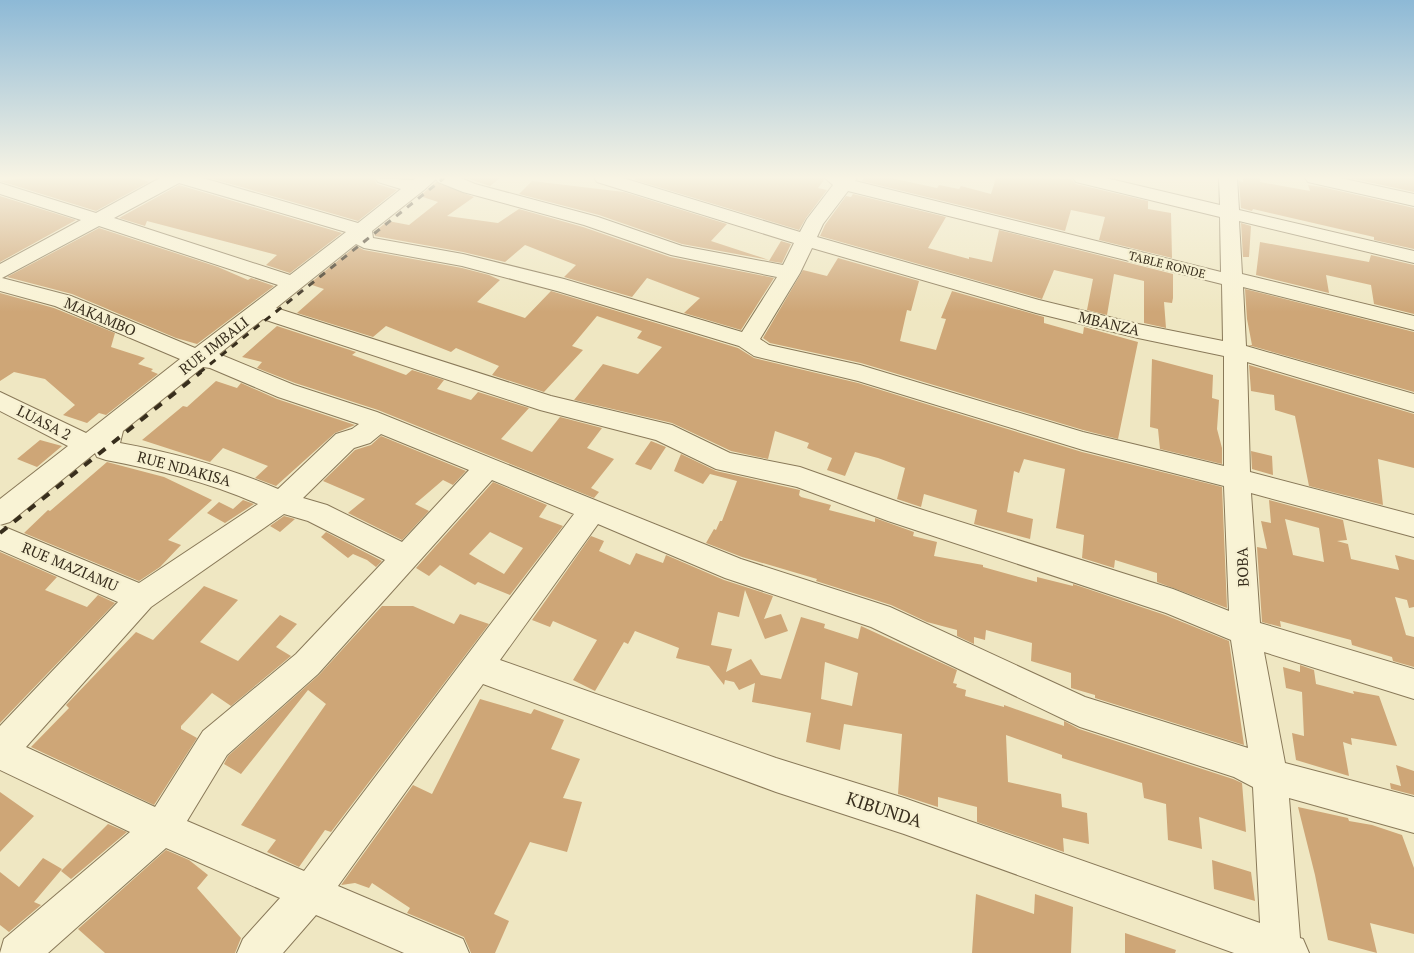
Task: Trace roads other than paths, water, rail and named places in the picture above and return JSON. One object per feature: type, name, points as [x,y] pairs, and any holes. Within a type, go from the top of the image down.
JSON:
[{"type":"street","points":[[0,272],[94,222]]},
{"type":"street","points":[[107,222],[294,283]]},
{"type":"street","points":[[336,222],[362,230],[364,242],[463,260],[555,283],[747,340],[762,352],[860,373],[1084,441],[1414,526]]},
{"type":"street","name":"RUE IMBALI","points":[[0,514],[372,222]]},
{"type":"street","points":[[598,222],[678,251],[790,273]]},
{"type":"street","points":[[748,222],[805,240]]},
{"type":"street","points":[[747,340],[790,273],[814,222]]},
{"type":"street","name":"TABLE RONDE","points":[[1004,222],[1192,272],[1221,278],[1233,278],[1414,323]]},
{"type":"street","name":"BOBA","points":[[1229,222],[1233,278],[1237,479],[1242,542],[1245,632],[1270,778],[1284,952]]},
{"type":"street","points":[[1267,222],[1414,257]]},
{"type":"street","name":"MBANZA","points":[[805,240],[1036,306],[1138,331],[1235,351],[1414,403]]},
{"type":"street","name":"MAKAMBO","points":[[0,284],[63,301],[198,358],[215,361],[286,391],[368,418],[735,569],[879,616],[1080,711],[1240,762],[1270,778],[1312,786],[1414,815]]},
{"type":"street","points":[[261,309],[282,318],[549,404],[663,432],[725,462],[800,477],[898,513],[1173,602],[1245,632],[1414,684]]},
{"type":"street","name":"LUASA 2","points":[[0,401],[88,445]]},
{"type":"street","points":[[368,418],[373,423],[372,428],[361,436],[345,441],[281,502],[141,598],[0,751],[162,828],[449,953]]},
{"type":"street","name":"RUE NDAKISA","points":[[110,428],[106,450],[164,461],[240,484],[281,502]]},
{"type":"street","points":[[18,953],[162,828],[215,743],[307,664],[487,468]]},
{"type":"street","points":[[281,502],[317,513],[406,557]]},
{"type":"street","points":[[257,953],[311,892],[593,510]]},
{"type":"street","name":"RUE MAZIAMU","points":[[0,537],[141,598]]},
{"type":"street","name":"KIBUNDA","points":[[478,667],[776,775],[904,816],[1284,952]]},
{"type":"railway","points":[[199,373],[388,222]]},
{"type":"railway","points":[[0,533],[201,372]]}]
